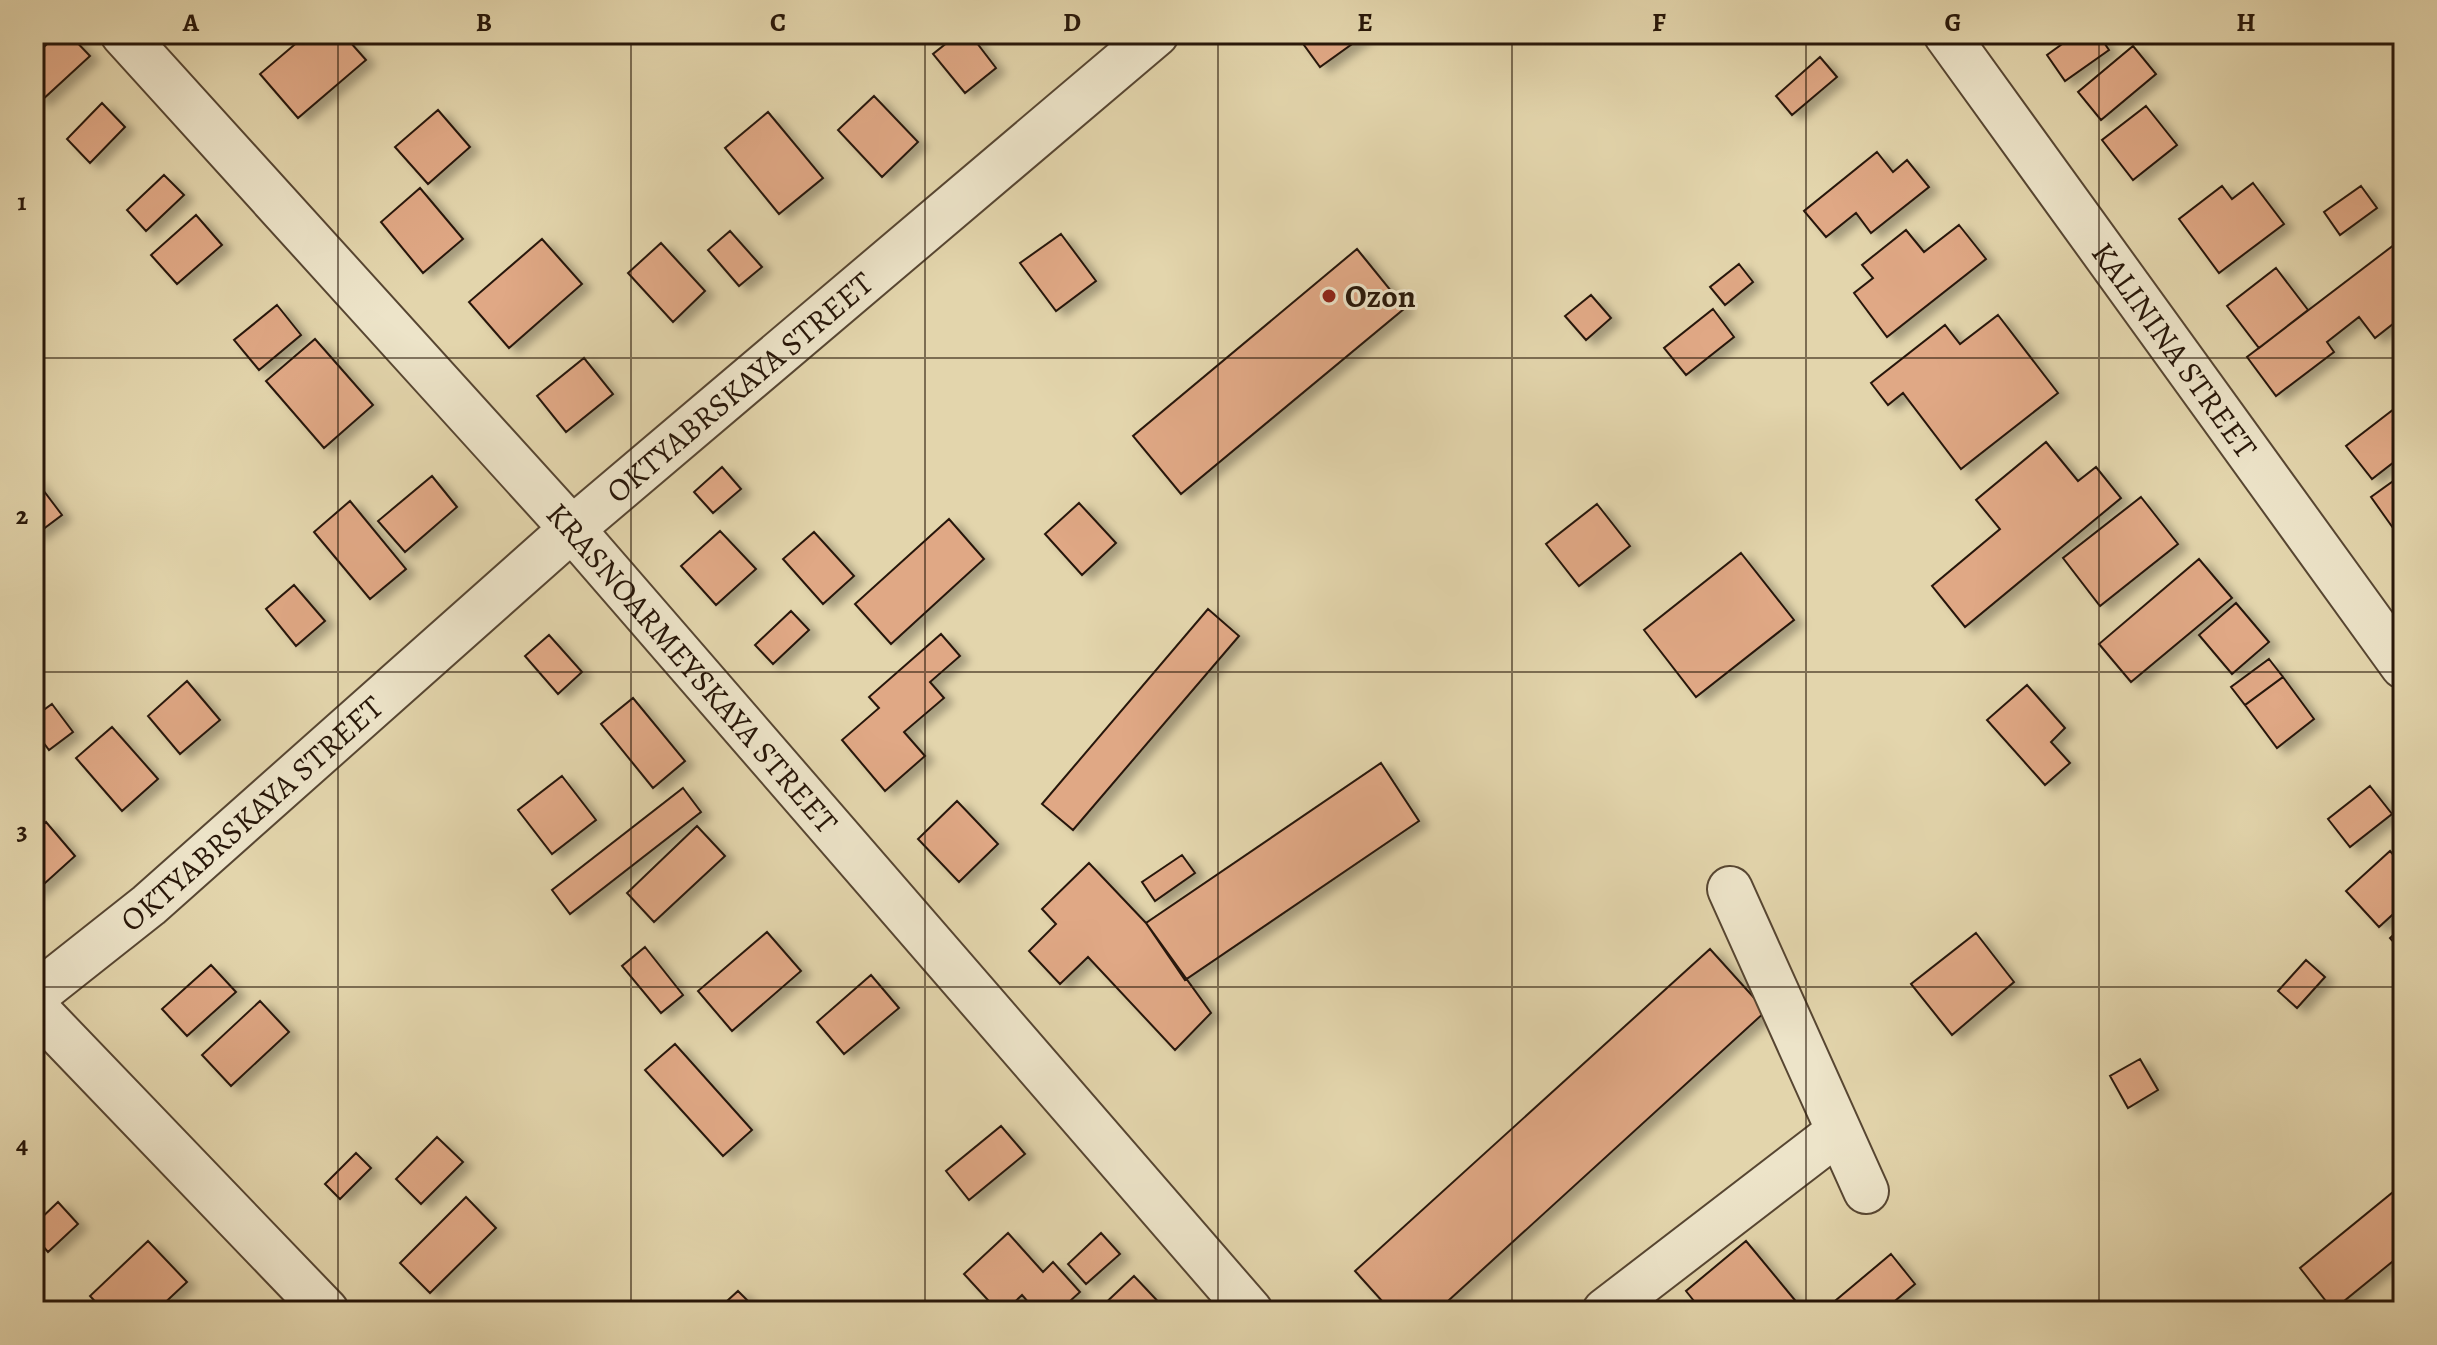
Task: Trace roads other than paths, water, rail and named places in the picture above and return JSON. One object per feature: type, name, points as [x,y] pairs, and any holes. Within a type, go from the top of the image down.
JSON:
[{"type":"street","name":"KRASNOARMEYSKAYA STREET","points":[[123,34],[572,529],[1250,1311]]},
{"type":"street","name":"OKTYABRSKAYA STREET","points":[[34,996],[149,905],[572,529],[1156,34]]},
{"type":"street","name":"KALININA STREET","points":[[1946,34],[2403,666]]},
{"type":"street","points":[[1730,889],[1866,1191]]},
{"type":"street","points":[[34,1007],[326,1311]]},
{"type":"street","points":[[1605,1311],[1838,1132]]},
{"type":"place","name":"Ozon","points":[[1329,296]]}]
